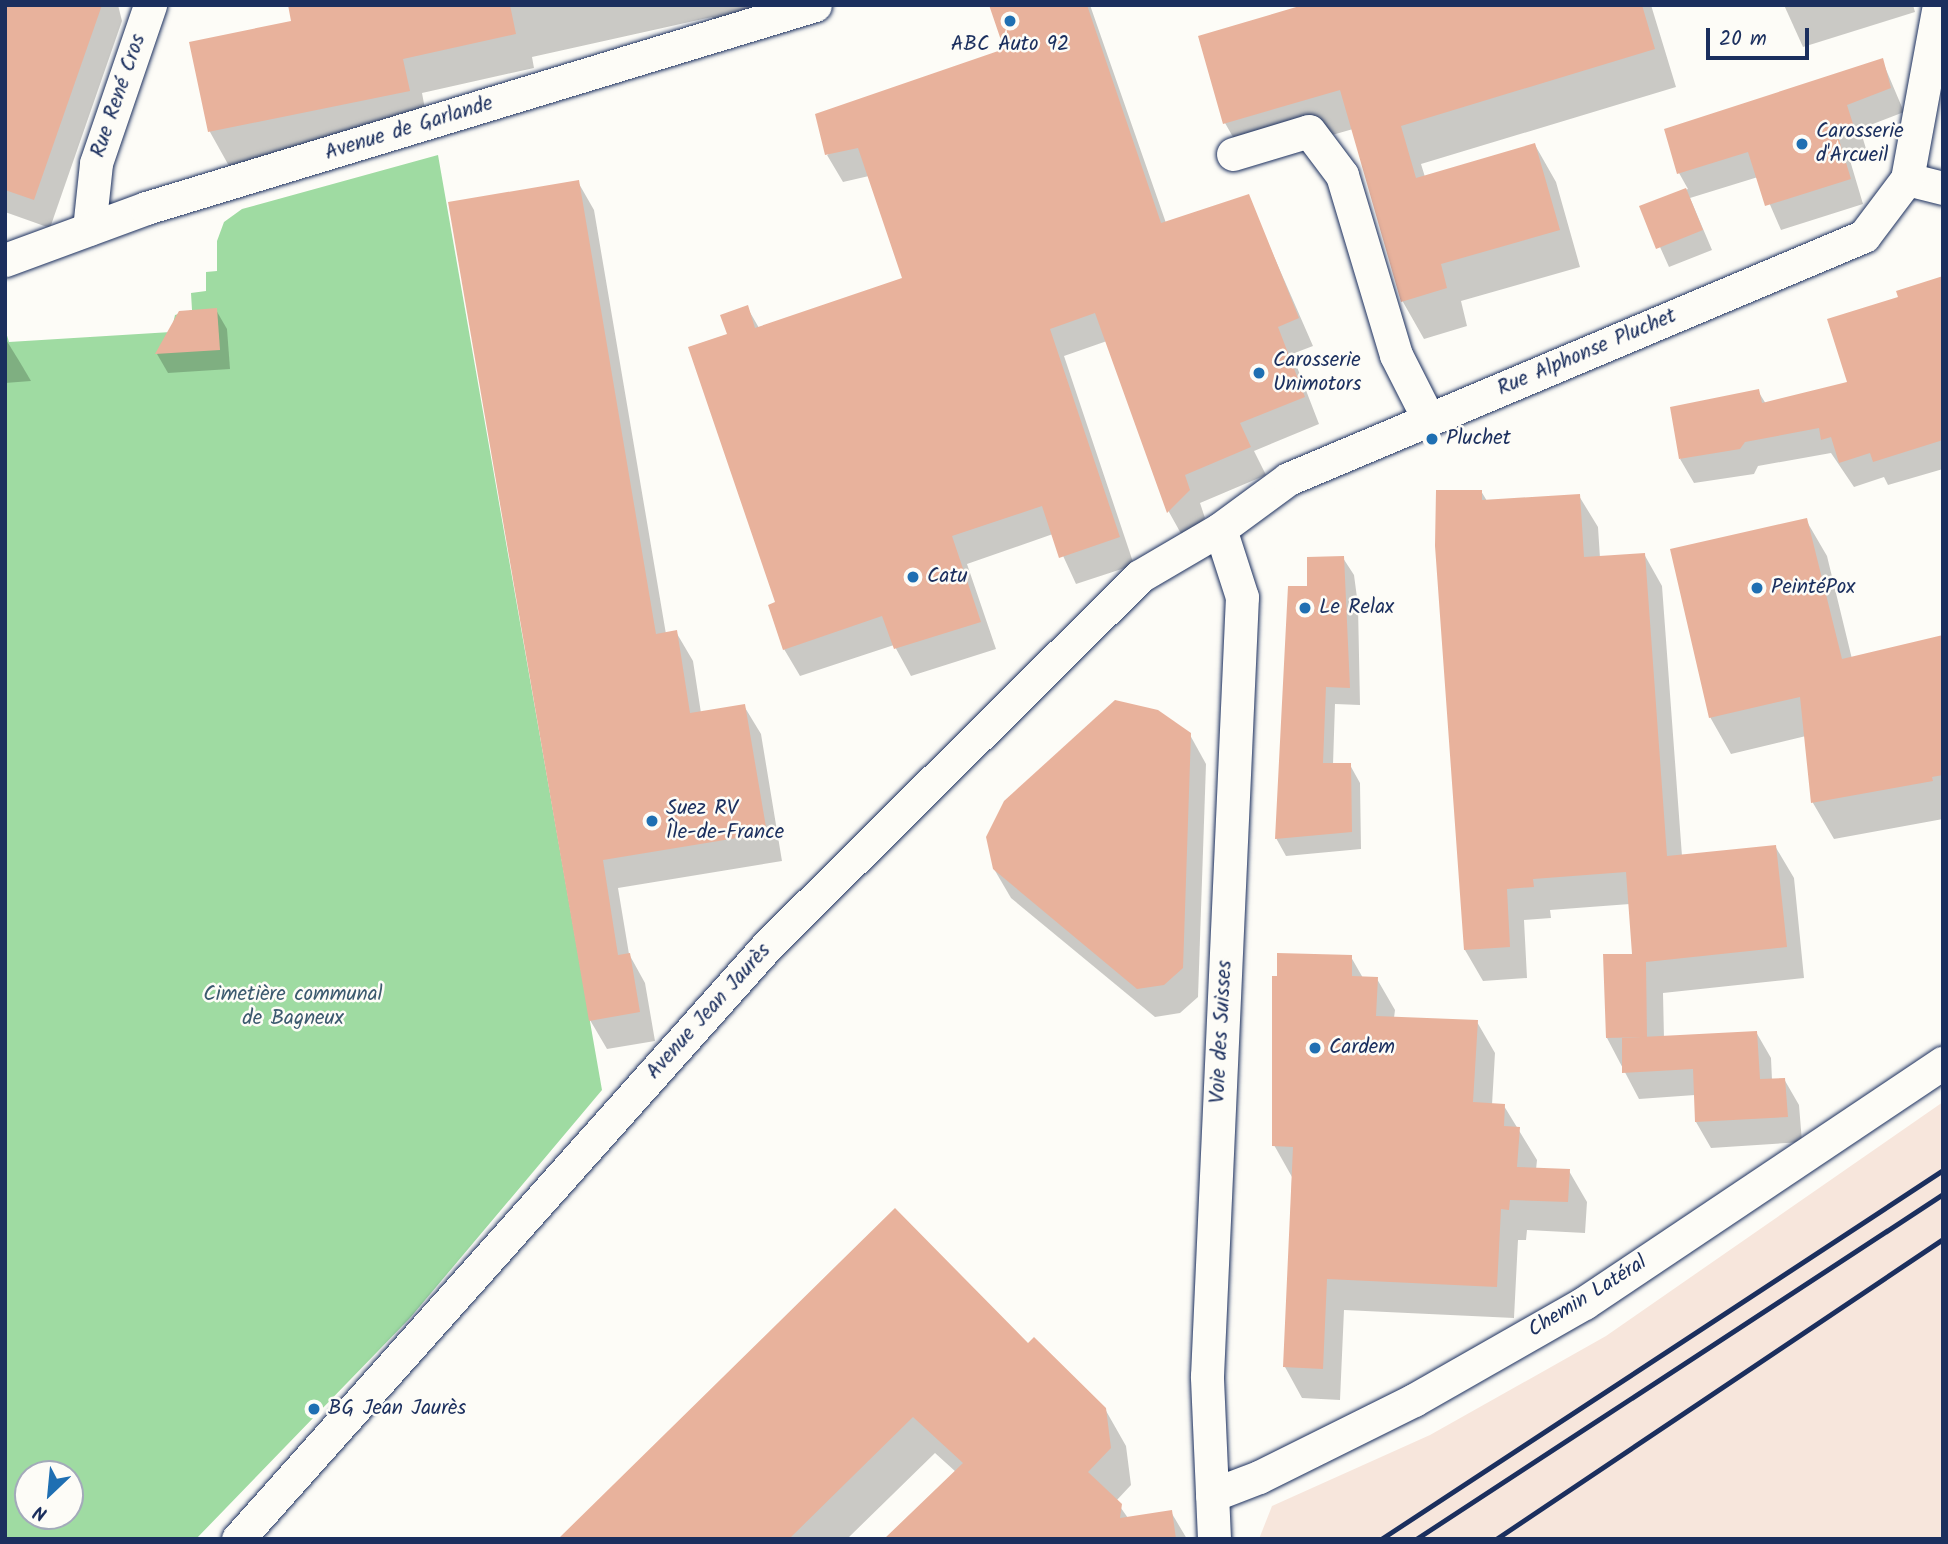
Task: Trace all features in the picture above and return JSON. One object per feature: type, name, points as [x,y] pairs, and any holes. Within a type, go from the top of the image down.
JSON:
[{"type":"street","name":"Rue René Cros","points":[[89,229],[96,163],[150,5]]},
{"type":"street","name":"Avenue de Garlande","points":[[5,260],[89,229],[816,5]]},
{"type":"street","points":[[1939,5],[1907,179],[1943,188]]},
{"type":"street","points":[[1233,154],[1309,131],[1342,175],[1396,355],[1429,420]]},
{"type":"street","name":"Rue Alphonse Pluchet","points":[[1220,529],[1288,479],[1864,236],[1907,179]]},
{"type":"street","name":"Voie des Suisses","points":[[1214,1539],[1207,1376],[1242,597],[1220,529]]},
{"type":"street","name":"Avenue Jean Jaurès","points":[[238,1539],[767,946],[1140,576],[1220,529]]},
{"type":"street","name":"Chemin Latéral","points":[[1212,1495],[1259,1477],[1414,1400],[1584,1303],[1943,1063]]},
{"type":"shaded area","points":[[1943,1102],[1943,1539],[1259,1539],[1272,1506],[1430,1435],[1606,1336]]},
{"type":"green space","name":"Cimetière communal de Bagneux","points":[[438,155],[602,1090],[410,1318],[196,1539],[5,1539],[5,329],[9,342],[171,332],[175,315],[192,310],[191,293],[206,291],[206,272],[217,271],[217,241],[224,222],[242,209]]},
{"type":"building","points":[[5,5],[102,5],[34,200],[5,190]]},
{"type":"building","points":[[288,5],[510,5],[516,34],[403,59],[410,91],[208,132],[189,42],[291,21]]},
{"type":"building","points":[[989,5],[1087,5],[1161,223],[1249,194],[1299,318],[1278,327],[1305,397],[1240,423],[1251,447],[1185,475],[1190,490],[1167,513],[1095,313],[1050,329],[1120,537],[1059,558],[1042,506],[952,536],[981,622],[894,649],[882,616],[783,650],[768,605],[775,602],[688,347],[727,334],[720,315],[748,305],[755,328],[902,278],[858,148],[825,155],[815,114],[1004,49]]},
{"type":"building","points":[[1303,5],[1642,5],[1655,49],[1401,126],[1416,178],[1535,143],[1560,230],[1441,264],[1447,288],[1401,302],[1340,90],[1223,124],[1198,36]]},
{"type":"building","points":[[1883,58],[1891,88],[1847,105],[1854,127],[1837,133],[1851,179],[1765,206],[1748,152],[1677,174],[1664,129]]},
{"type":"building","points":[[579,180],[656,634],[677,630],[690,713],[745,704],[767,833],[603,860],[618,955],[630,953],[640,1012],[589,1021],[448,202]]},
{"type":"building","points":[[1686,188],[1703,230],[1656,249],[1639,206]]},
{"type":"building","points":[[1943,276],[1943,440],[1873,462],[1870,453],[1839,463],[1831,437],[1821,440],[1819,428],[1745,442],[1740,449],[1679,459],[1670,407],[1759,389],[1762,403],[1847,382],[1827,319],[1898,297],[1896,291]]},
{"type":"building","points":[[217,308],[220,350],[155,354],[179,311]]},
{"type":"building","points":[[1436,490],[1482,490],[1482,500],[1580,494],[1584,557],[1645,553],[1667,856],[1776,845],[1787,947],[1646,962],[1647,1037],[1606,1038],[1603,954],[1632,954],[1626,872],[1533,879],[1534,887],[1507,889],[1510,947],[1464,950],[1435,546]]},
{"type":"building","points":[[1807,518],[1842,659],[1943,635],[1943,775],[1932,777],[1933,781],[1811,803],[1800,697],[1709,718],[1670,549]]},
{"type":"building","points":[[1344,556],[1350,688],[1326,687],[1323,763],[1351,763],[1352,832],[1275,839],[1288,586],[1307,586],[1307,557]]},
{"type":"building","points":[[1115,700],[1158,710],[1191,733],[1183,968],[1164,985],[1137,989],[993,869],[986,837],[1004,801]]},
{"type":"building","points":[[1277,953],[1352,955],[1352,976],[1378,977],[1376,1016],[1478,1020],[1473,1102],[1505,1104],[1504,1126],[1520,1127],[1517,1167],[1570,1169],[1568,1202],[1510,1200],[1509,1210],[1501,1209],[1497,1287],[1327,1279],[1323,1369],[1283,1367],[1293,1147],[1272,1146],[1272,976],[1277,976]]},
{"type":"building","points":[[1757,1031],[1760,1079],[1785,1078],[1788,1117],[1695,1122],[1693,1069],[1622,1073],[1622,1038]]},
{"type":"building","points":[[895,1208],[1028,1343],[1034,1337],[1106,1408],[1111,1448],[1088,1472],[1122,1504],[1120,1518],[1172,1510],[1176,1539],[884,1539],[963,1463],[913,1417],[789,1539],[558,1539]]},
{"type":"railway","points":[[1381,1539],[1943,1170]]},
{"type":"railway","points":[[1416,1539],[1943,1194]]},
{"type":"railway","points":[[1496,1539],[1943,1239]]},
{"type":"place","name":"ABC Auto 92","points":[[1010,21]]},
{"type":"place","name":"Carosserie d'Arcueil","points":[[1802,144]]},
{"type":"place","name":"Carosserie Unimotors","points":[[1259,373]]},
{"type":"place","name":"Pluchet","points":[[1432,439]]},
{"type":"place","name":"Catu","points":[[913,577]]},
{"type":"place","name":"PeintéPox","points":[[1757,588]]},
{"type":"place","name":"Le Relax","points":[[1305,608]]},
{"type":"place","name":"Suez RV Île-de-France","points":[[652,821]]},
{"type":"place","name":"Cardem","points":[[1315,1048]]},
{"type":"place","name":"BG Jean Jaurès","points":[[314,1409]]}]
